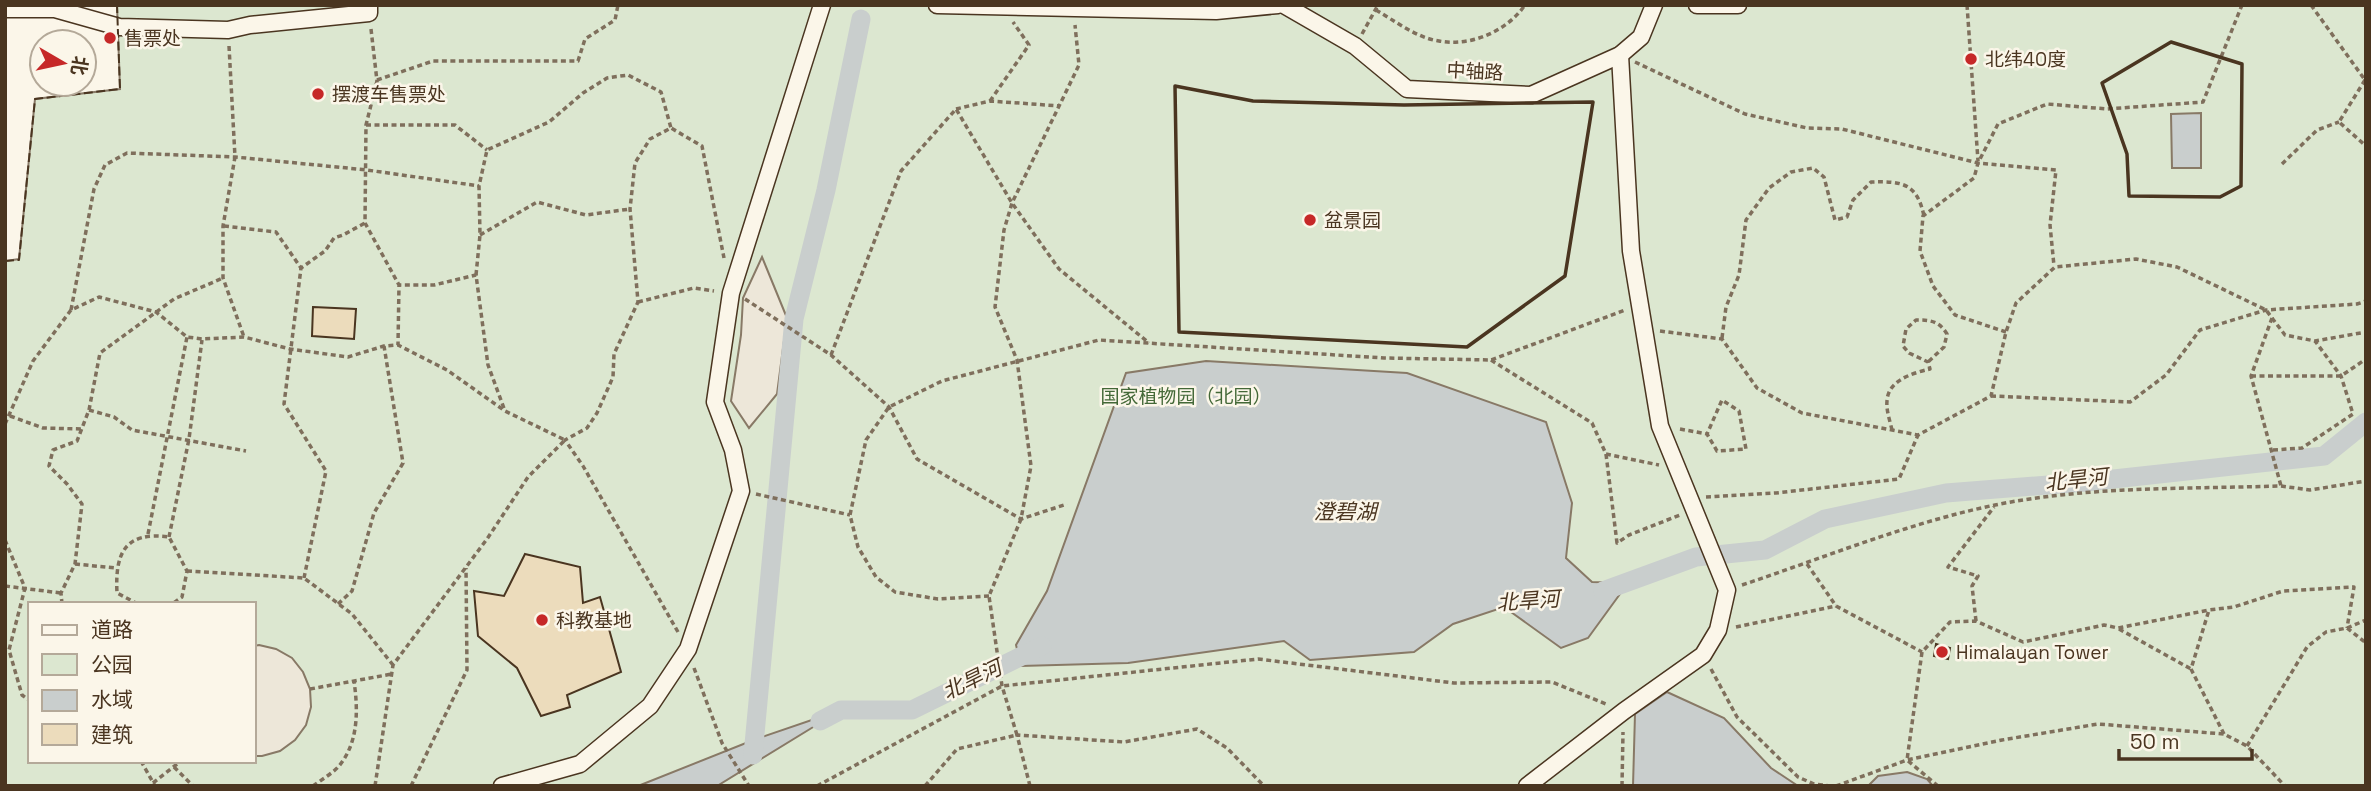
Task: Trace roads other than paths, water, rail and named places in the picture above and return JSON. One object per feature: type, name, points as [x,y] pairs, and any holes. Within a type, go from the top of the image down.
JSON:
[{"type":"street","points":[[502,786],[580,764],[650,706],[688,649],[741,491],[733,450],[715,402],[731,293],[822,5]]},
{"type":"street","points":[[937,5],[1216,11],[1278,5]]},
{"type":"street","name":"中轴路","points":[[1284,5],[1355,46],[1407,89],[1531,95],[1620,55],[1641,37],[1654,5]]},
{"type":"street","points":[[1697,5],[1738,5]]},
{"type":"street","points":[[5,9],[55,9],[119,27],[228,30],[369,9]]},
{"type":"street","points":[[1527,786],[1624,711],[1703,655],[1718,631],[1727,590],[1660,426],[1631,251],[1620,55]]},
{"type":"water","points":[[2201,113],[2201,168],[2172,168],[2171,114]]},
{"type":"water","name":"澄碧湖","points":[[1206,361],[1407,373],[1546,422],[1572,503],[1566,558],[1592,582],[1628,583],[1588,638],[1561,648],[1504,607],[1453,624],[1414,652],[1310,660],[1284,641],[1128,663],[1021,666],[1016,645],[1047,591],[1126,373]]},
{"type":"water","points":[[1667,692],[1724,718],[1771,768],[1798,786],[1633,786],[1635,714]]},
{"type":"water","points":[[841,710],[717,786],[638,786],[756,739]]},
{"type":"water","points":[[1907,772],[1927,779],[1933,786],[1868,786],[1878,776]]},
{"type":"waterway","points":[[753,755],[794,319],[826,190],[861,19]]},
{"type":"waterway","name":"北旱河","points":[[1603,591],[1696,557],[1765,550],[1825,519],[1946,493],[2086,482],[2324,456],[2366,422]]},
{"type":"waterway","name":"北旱河","points":[[820,721],[841,710],[912,710],[1042,646]]},
{"type":"place","name":"售票处","points":[[110,38]]},
{"type":"place","name":"北纬40度","points":[[1971,59]]},
{"type":"place","name":"摆渡车售票处","points":[[318,94]]},
{"type":"place","name":"盆景园","points":[[1310,220]]},
{"type":"place","name":"科教基地","points":[[542,620]]},
{"type":"place","name":"Himalayan Tower","points":[[1942,652]]},
{"type":"park label","name":"国家植物园（北园）","points":[[1186,396]]}]
